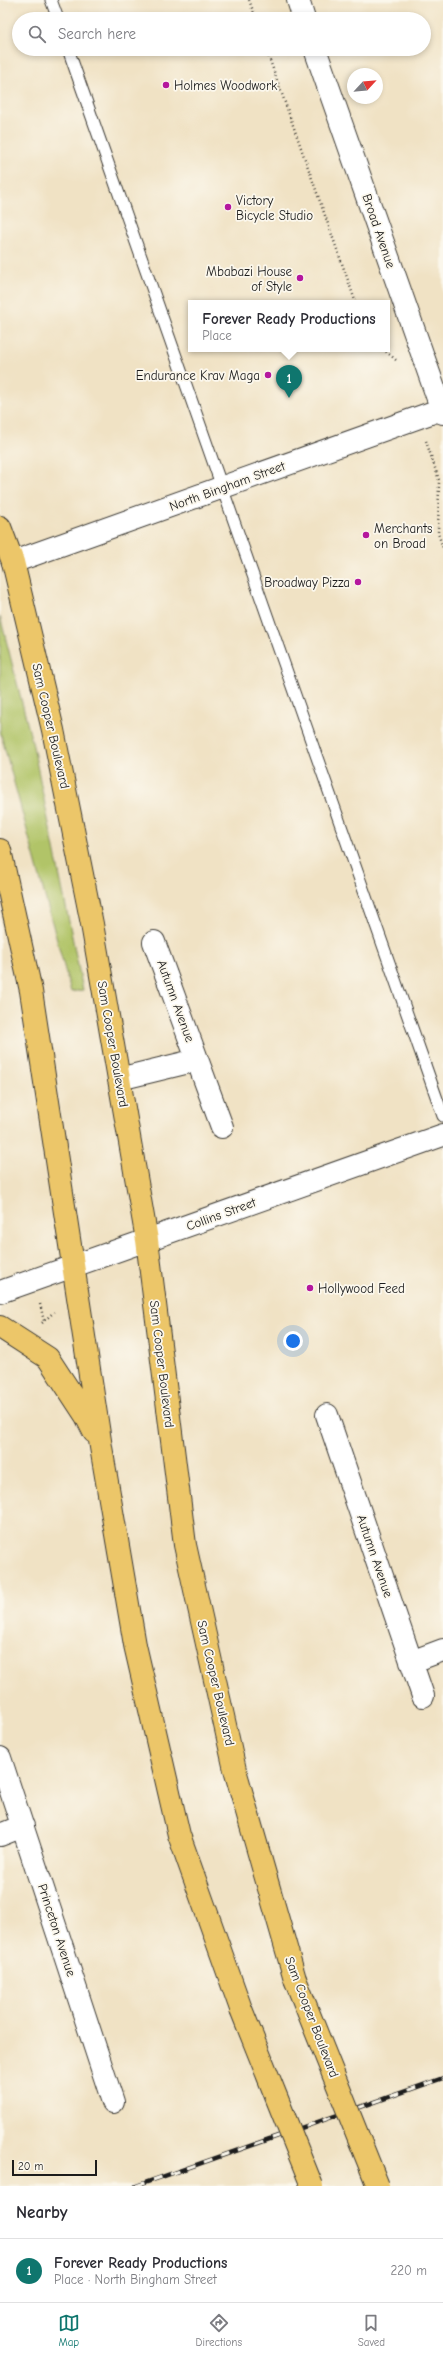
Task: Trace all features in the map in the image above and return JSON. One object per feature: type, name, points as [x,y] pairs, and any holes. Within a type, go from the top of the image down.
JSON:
[{"type":"main road","name":"Sam Cooper Boulevard","points":[[0,527],[13,562],[55,738],[92,924],[147,1240],[185,1544],[235,1770],[295,1979],[378,2186]]},
{"type":"main road","points":[[0,850],[31,991],[73,1266],[135,1645],[179,1835],[241,2009],[312,2186]]},
{"type":"main road","points":[[0,1327],[48,1358],[86,1416],[102,1447]]},
{"type":"street","points":[[298,0],[302,12]]},
{"type":"street","name":"Broad Avenue","points":[[317,56],[442,411]]},
{"type":"street","name":"North Bingham Street","points":[[13,562],[442,411]]},
{"type":"street","name":"Autumn Avenue","points":[[154,942],[222,1127]]},
{"type":"street","name":"Autumn Avenue","points":[[119,1079],[197,1060]]},
{"type":"street","name":"Collins Street","points":[[0,1292],[443,1135]]},
{"type":"street","name":"Autumn Avenue","points":[[327,1415],[423,1696]]},
{"type":"street","points":[[411,1662],[443,1650]]},
{"type":"street","name":"Princeton Avenue","points":[[0,1758],[24,1826],[113,2102]]},
{"type":"street","points":[[0,1835],[24,1826]]},
{"type":"lane","points":[[51,0],[55,12]]},
{"type":"lane","points":[[70,56],[443,1116]]},
{"type":"path","points":[[249,0],[253,12]]},
{"type":"path","points":[[268,56],[355,300]]},
{"type":"path","points":[[38,1298],[44,1321]]},
{"type":"path","points":[[40,1325],[54,1311]]},
{"type":"green space","points":[[0,616],[33,746],[83,990],[71,992],[0,731]]},
{"type":"railway","points":[[136,2186],[443,2078]]},
{"type":"place","name":"Holmes Woodwork","points":[[166,85]]},
{"type":"place","name":"Victory Bicycle Studio","points":[[228,207]]},
{"type":"place","name":"Mbabazi House of Style","points":[[300,278]]},
{"type":"place","name":"Endurance Krav Maga","points":[[268,375]]},
{"type":"place","name":"Forever Ready Productions","points":[[289,398]]},
{"type":"place","name":"Merchants on Broad","points":[[366,535]]},
{"type":"place","name":"Broadway Pizza","points":[[358,582]]},
{"type":"place","name":"Hollywood Feed","points":[[310,1288]]}]
